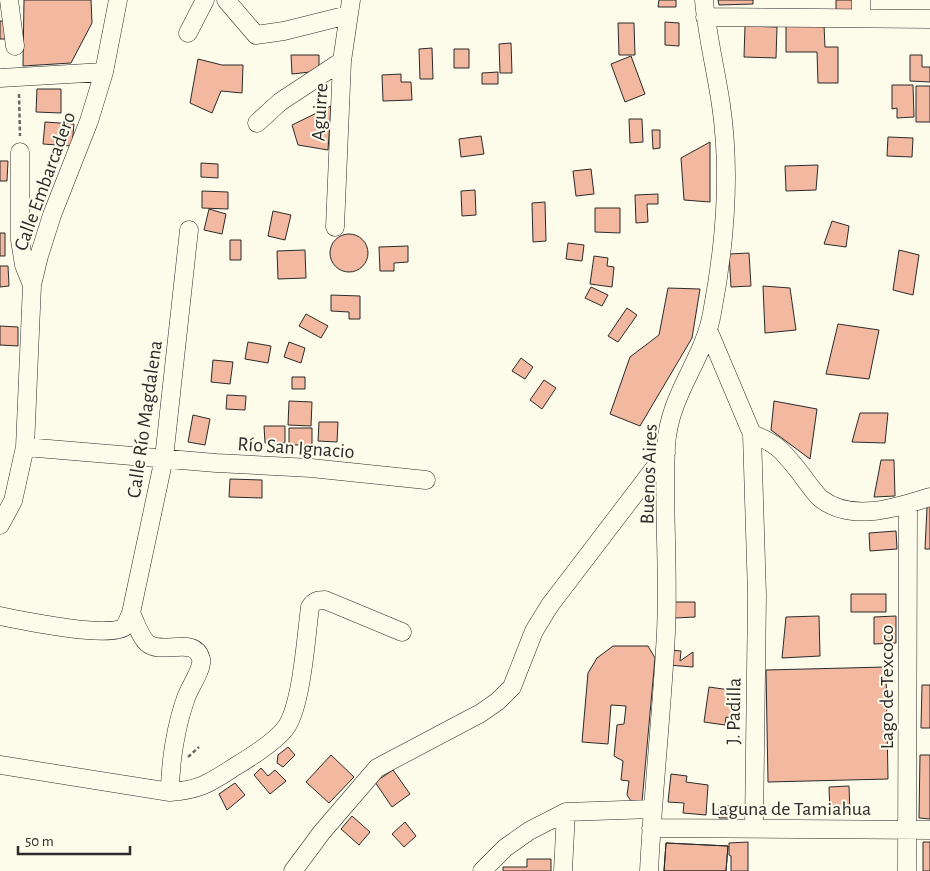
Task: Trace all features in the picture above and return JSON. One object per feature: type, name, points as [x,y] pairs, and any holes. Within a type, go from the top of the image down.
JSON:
[{"type":"street","points":[[9,0],[15,46]]},
{"type":"street","name":"Calle Embarcadero","points":[[0,525],[13,500],[25,447],[32,285],[50,224],[89,122],[104,72],[118,0]]},
{"type":"street","points":[[188,33],[206,0]]},
{"type":"street","points":[[226,0],[254,34],[259,35],[284,31],[350,8]]},
{"type":"street","points":[[861,0],[861,18]]},
{"type":"street","name":"Aguirre","points":[[335,227],[342,61],[350,8]]},
{"type":"street","points":[[704,9],[861,18],[930,19]]},
{"type":"street","name":"Buenos Aires","points":[[649,871],[666,633],[668,560],[665,485],[666,453],[672,410],[709,332],[720,262],[726,169],[721,104],[704,9]]},
{"type":"street","points":[[257,123],[280,102],[342,61]]},
{"type":"street","points":[[0,78],[104,72]]},
{"type":"street","points":[[20,152],[20,240],[24,265],[32,285]]},
{"type":"street","name":"Calle Río Magdalena","points":[[131,613],[164,458],[189,230]]},
{"type":"street","points":[[709,332],[752,434],[775,444],[787,455],[820,497],[835,506],[853,510],[878,511],[930,497]]},
{"type":"street","name":"J. Padilla","points":[[752,434],[757,595],[754,828]]},
{"type":"street","name":"Río San Ignacio","points":[[25,447],[216,463],[311,468],[426,480]]},
{"type":"street","points":[[293,871],[322,832],[377,768],[481,712],[498,701],[512,687],[534,631],[550,605],[666,453]]},
{"type":"street","name":"Lago de Texcoco","points":[[907,871],[908,504]]},
{"type":"street","points":[[0,765],[170,792],[191,790],[212,782],[262,750],[286,727],[297,702],[310,607],[317,600],[325,600],[402,632]]},
{"type":"street","points":[[0,616],[40,624],[102,631],[118,630],[125,626],[131,613]]},
{"type":"street","points":[[131,613],[148,644],[156,647],[192,647],[201,658],[201,664],[186,696],[180,717],[171,773],[170,792]]},
{"type":"street","points":[[482,871],[504,848],[529,831],[566,812],[652,809]]},
{"type":"street","points":[[563,871],[566,812]]},
{"type":"street","name":"Laguna de Tamiahua","points":[[651,828],[930,830]]},
{"type":"path","points":[[18,76],[20,152]]},
{"type":"building","points":[[24,0],[91,0],[92,23],[71,63],[23,66]]},
{"type":"building","points":[[659,0],[676,0],[676,7],[658,7]]},
{"type":"building","points":[[718,0],[753,0],[753,4],[719,5]]},
{"type":"building","points":[[836,0],[855,0],[855,15],[836,15]]},
{"type":"building","points":[[0,21],[12,21],[11,39],[0,39]]},
{"type":"building","points":[[665,22],[679,23],[679,46],[665,45]]},
{"type":"building","points":[[618,23],[634,23],[635,55],[619,55]]},
{"type":"building","points":[[824,25],[825,47],[838,47],[838,83],[818,83],[817,52],[786,52],[786,26]]},
{"type":"building","points":[[745,26],[777,27],[776,58],[744,57]]},
{"type":"building","points":[[511,43],[512,73],[500,73],[499,44]]},
{"type":"building","points":[[432,48],[433,79],[420,79],[419,49]]},
{"type":"building","points":[[454,49],[469,49],[469,68],[454,68]]},
{"type":"building","points":[[291,55],[319,55],[319,71],[292,74]]},
{"type":"building","points":[[910,55],[922,55],[922,67],[930,67],[930,82],[910,81]]},
{"type":"building","points":[[631,56],[645,94],[625,102],[611,64]]},
{"type":"building","points":[[198,59],[222,65],[243,65],[242,93],[221,91],[212,113],[190,103]]},
{"type":"building","points":[[498,72],[498,84],[482,84],[482,73]]},
{"type":"building","points":[[401,74],[401,82],[411,82],[412,100],[383,101],[382,75]]},
{"type":"building","points":[[892,85],[913,85],[914,117],[897,118],[897,108],[892,109]]},
{"type":"building","points":[[916,86],[930,86],[930,122],[916,122]]},
{"type":"building","points":[[37,89],[61,89],[61,113],[36,112]]},
{"type":"building","points":[[331,106],[328,150],[298,145],[292,125]]},
{"type":"building","points":[[629,119],[642,119],[643,142],[630,143]]},
{"type":"building","points":[[45,122],[74,124],[72,146],[43,144]]},
{"type":"building","points":[[652,130],[660,130],[660,148],[653,149]]},
{"type":"building","points":[[481,136],[484,154],[461,157],[459,139]]},
{"type":"building","points":[[888,137],[913,138],[912,157],[887,156]]},
{"type":"building","points":[[710,142],[710,202],[684,200],[681,158]]},
{"type":"building","points":[[0,161],[8,161],[7,181],[0,181]]},
{"type":"building","points":[[201,163],[218,164],[218,178],[201,177]]},
{"type":"building","points":[[818,165],[816,190],[786,191],[785,166]]},
{"type":"building","points":[[591,169],[594,194],[576,196],[573,171]]},
{"type":"building","points":[[475,190],[476,215],[462,216],[461,191]]},
{"type":"building","points":[[202,191],[228,192],[228,209],[202,208]]},
{"type":"building","points":[[658,194],[658,204],[647,204],[648,222],[636,223],[635,195]]},
{"type":"building","points":[[545,202],[546,241],[533,242],[532,203]]},
{"type":"building","points":[[595,208],[620,208],[620,233],[595,232]]},
{"type":"building","points":[[209,209],[226,214],[222,234],[204,230]]},
{"type":"building","points":[[273,211],[291,215],[285,240],[268,236]]},
{"type":"building","points":[[832,221],[849,226],[846,247],[824,244]]},
{"type":"building","points":[[0,233],[5,233],[5,256],[0,256]]},
{"type":"building","points":[[349,234],[363,239],[368,253],[363,267],[349,272],[335,267],[330,253],[335,239]]},
{"type":"building","points":[[230,240],[241,240],[241,260],[230,260]]},
{"type":"building","points":[[568,243],[584,245],[582,261],[566,259]]},
{"type":"building","points":[[408,246],[408,262],[394,263],[394,271],[380,271],[379,247]]},
{"type":"building","points":[[305,250],[306,278],[278,279],[277,251]]},
{"type":"building","points":[[899,250],[919,255],[913,295],[893,290]]},
{"type":"building","points":[[749,253],[751,286],[731,287],[729,254]]},
{"type":"building","points":[[594,256],[608,258],[607,266],[614,267],[612,287],[590,284]]},
{"type":"building","points":[[0,266],[8,266],[9,286],[0,287]]},
{"type":"building","points":[[763,286],[790,288],[796,330],[765,333]]},
{"type":"building","points":[[591,287],[608,295],[602,306],[585,298]]},
{"type":"building","points":[[668,288],[700,289],[692,338],[640,426],[610,414],[630,357],[659,335]]},
{"type":"building","points":[[331,295],[360,296],[360,319],[349,319],[349,312],[331,311]]},
{"type":"building","points":[[627,308],[637,315],[618,342],[608,336]]},
{"type":"building","points":[[306,314],[328,326],[321,338],[299,326]]},
{"type":"building","points":[[838,324],[879,330],[869,379],[826,374]]},
{"type":"building","points":[[0,326],[18,327],[18,346],[0,345]]},
{"type":"building","points":[[248,342],[271,346],[268,363],[245,359]]},
{"type":"building","points":[[289,342],[305,348],[301,363],[284,357]]},
{"type":"building","points":[[521,358],[533,367],[525,379],[512,371]]},
{"type":"building","points":[[213,360],[233,362],[230,384],[211,382]]},
{"type":"building","points":[[292,377],[305,377],[305,389],[292,389]]},
{"type":"building","points":[[544,380],[556,388],[542,409],[530,400]]},
{"type":"building","points":[[227,395],[246,396],[245,410],[226,409]]},
{"type":"building","points":[[289,401],[312,402],[311,426],[288,425]]},
{"type":"building","points":[[774,401],[817,409],[810,459],[771,430]]},
{"type":"building","points":[[860,413],[888,413],[885,443],[852,442]]},
{"type":"building","points":[[193,415],[210,419],[205,445],[188,442]]},
{"type":"building","points":[[319,422],[338,422],[337,442],[318,441]]},
{"type":"building","points":[[264,426],[285,426],[285,443],[265,443]]},
{"type":"building","points":[[289,428],[312,428],[312,445],[289,445]]},
{"type":"building","points":[[881,460],[894,460],[895,496],[874,497]]},
{"type":"building","points":[[230,479],[262,480],[262,498],[229,497]]},
{"type":"building","points":[[930,506],[930,549],[925,549],[927,507]]},
{"type":"building","points":[[896,531],[897,549],[870,551],[869,533]]},
{"type":"building","points":[[851,594],[886,594],[886,612],[851,612]]},
{"type":"building","points":[[674,602],[695,602],[695,617],[675,618]]},
{"type":"building","points":[[819,616],[820,656],[782,658],[786,617]]},
{"type":"building","points":[[896,616],[896,643],[874,644],[874,617]]},
{"type":"building","points":[[613,646],[648,646],[655,658],[642,802],[631,801],[627,795],[629,781],[621,780],[623,761],[614,756],[617,725],[624,724],[626,706],[611,705],[608,744],[582,742],[588,673],[597,658]]},
{"type":"building","points":[[670,650],[681,651],[680,661],[693,652],[693,667],[668,665]]},
{"type":"building","points":[[886,667],[888,779],[768,782],[766,670]]},
{"type":"building","points":[[922,685],[930,685],[930,728],[921,728]]},
{"type":"building","points":[[709,687],[737,691],[733,718],[726,717],[725,725],[704,722]]},
{"type":"building","points":[[288,747],[295,755],[283,767],[277,763],[278,755]]},
{"type":"building","points":[[331,755],[354,777],[329,803],[306,782]]},
{"type":"building","points":[[920,755],[930,755],[930,819],[919,818]]},
{"type":"building","points":[[261,768],[268,776],[275,770],[286,781],[270,794],[254,775]]},
{"type":"building","points":[[393,770],[410,794],[392,807],[375,782]]},
{"type":"building","points":[[671,774],[687,776],[686,782],[708,785],[706,815],[683,813],[684,803],[668,802]]},
{"type":"building","points":[[235,783],[245,795],[227,810],[219,794]]},
{"type":"building","points":[[849,786],[850,813],[830,814],[829,787]]},
{"type":"building","points":[[719,806],[735,806],[735,818],[719,818]]},
{"type":"building","points":[[352,816],[370,832],[359,845],[341,829]]},
{"type":"building","points":[[405,822],[416,836],[404,847],[392,834]]},
{"type":"building","points":[[748,842],[748,871],[731,871],[729,843]]},
{"type":"building","points":[[923,842],[930,842],[930,871],[923,871]]},
{"type":"building","points":[[666,843],[728,846],[726,871],[664,871]]},
{"type":"building","points":[[666,843],[728,846],[726,871],[664,871]]},
{"type":"building","points":[[527,859],[551,859],[551,871],[503,871],[503,867],[527,867]]}]
